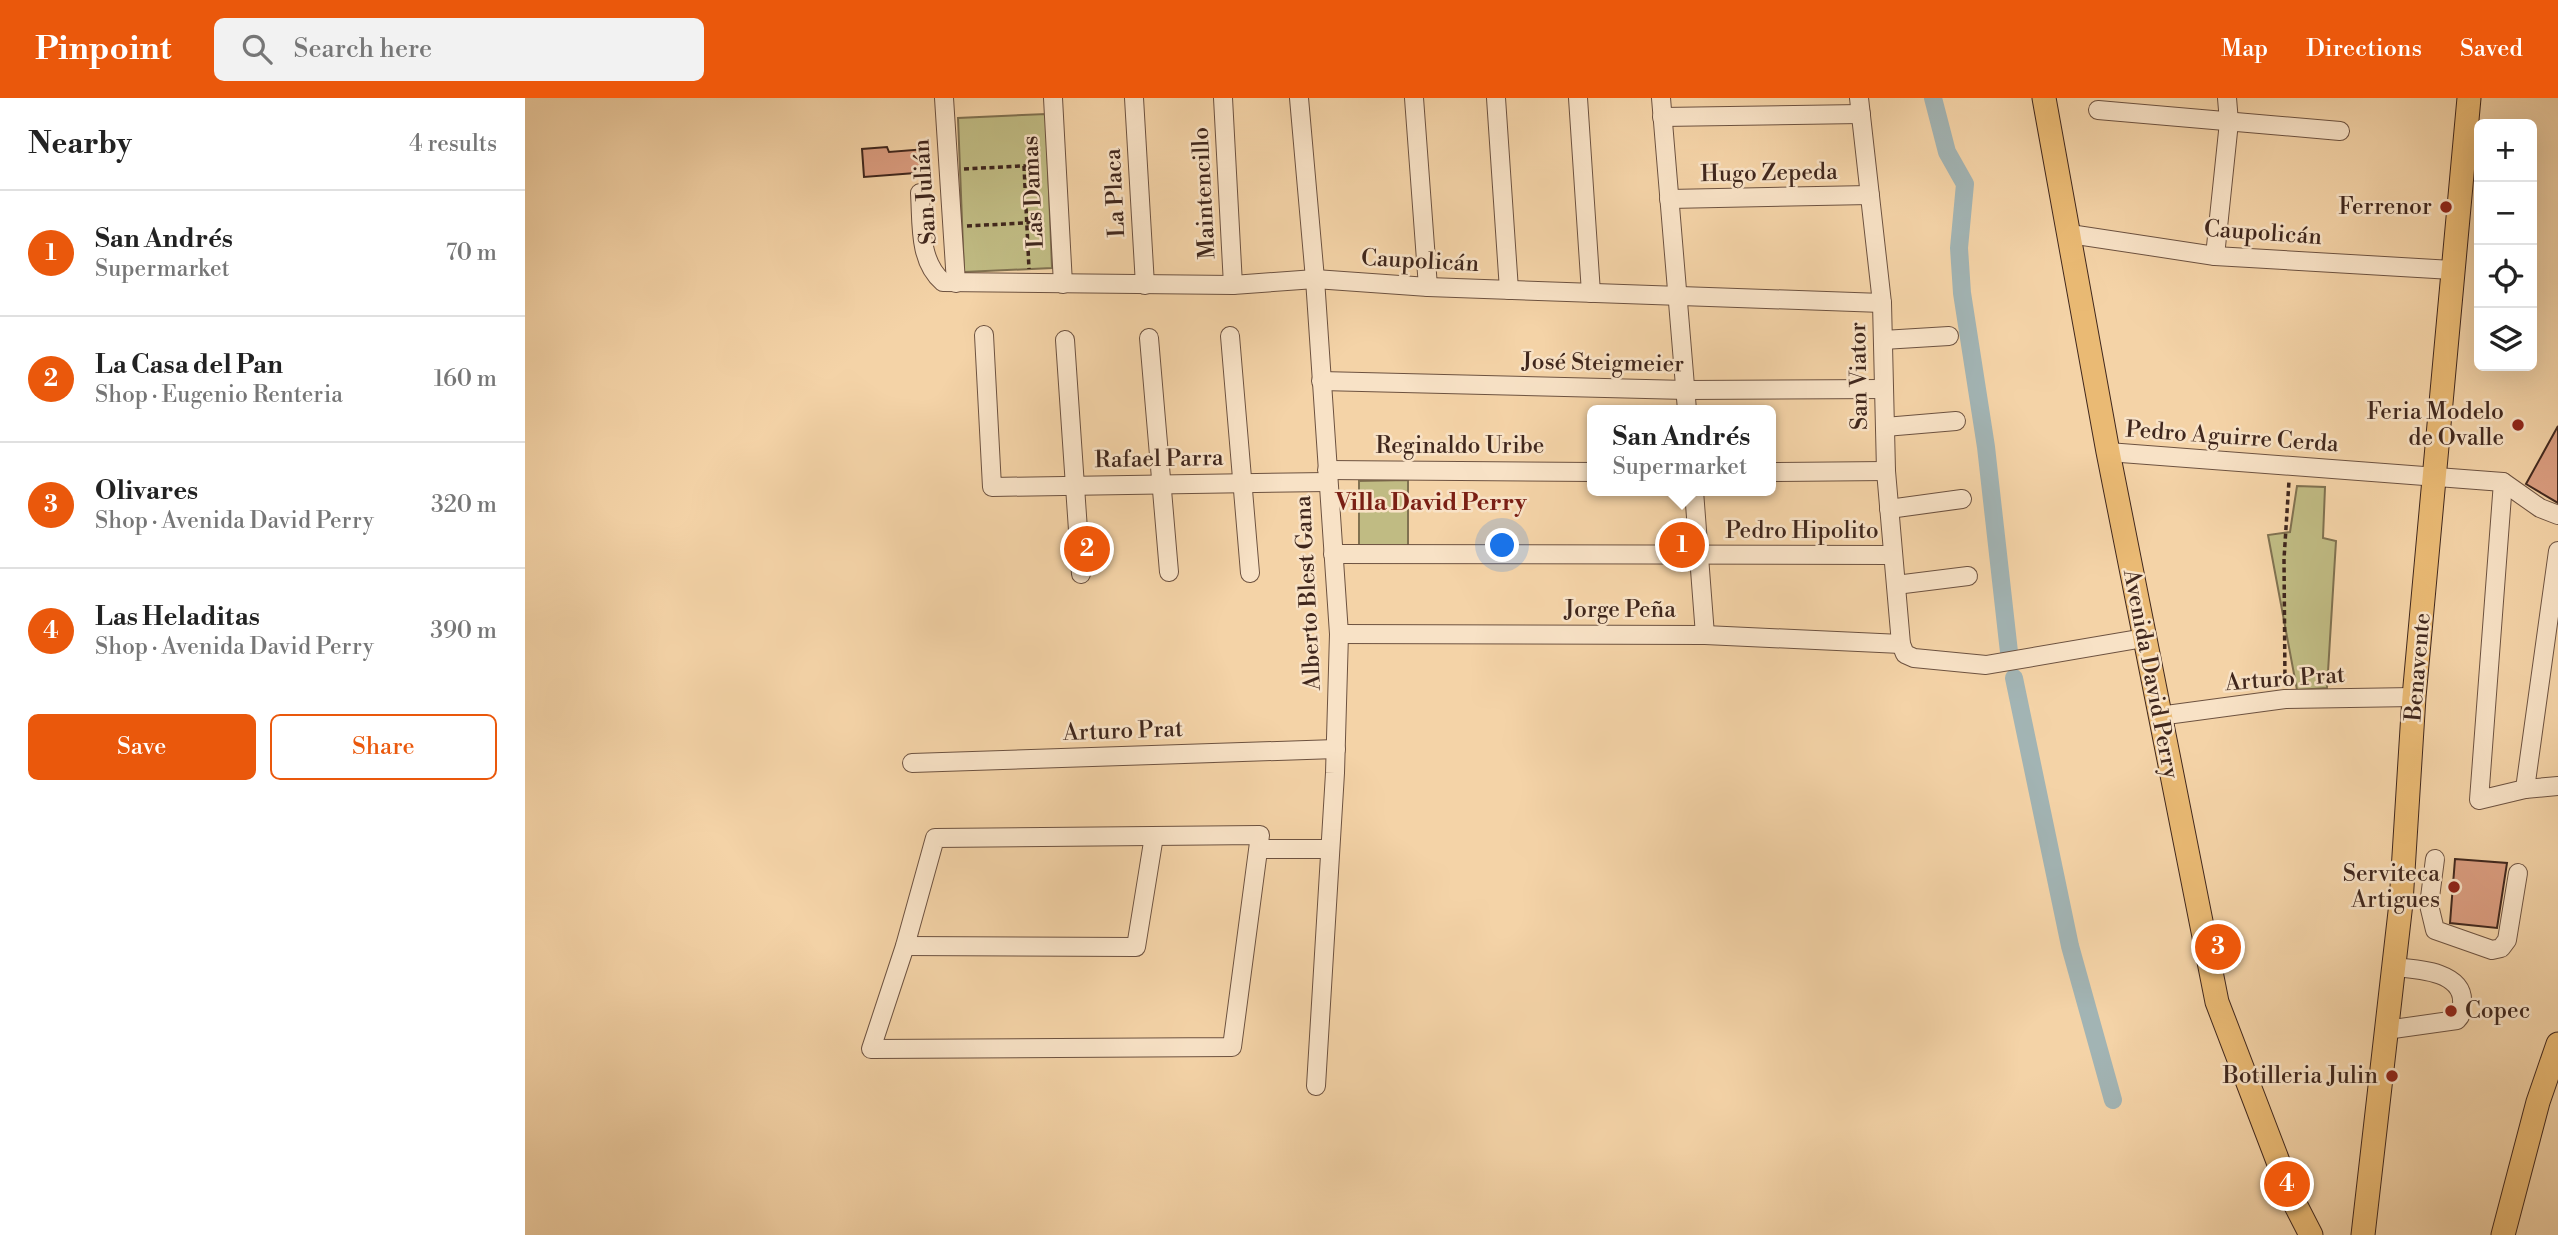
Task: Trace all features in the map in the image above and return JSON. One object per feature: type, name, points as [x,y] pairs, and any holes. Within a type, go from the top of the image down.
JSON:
[{"type":"main road","name":"Avenida David Perry","points":[[2044,98],[2108,452],[2217,1002],[2292,1198],[2311,1235]]},
{"type":"main road","name":"Benavente","points":[[2364,1235],[2401,903],[2414,697],[2469,98]]},
{"type":"main road","points":[[2503,1235],[2538,1102],[2558,1044]]},
{"type":"street","name":"San Julián","points":[[944,98],[956,283]]},
{"type":"street","name":"Las Damas","points":[[1053,98],[1063,284]]},
{"type":"street","name":"La Placa","points":[[1134,98],[1145,285]]},
{"type":"street","name":"Maintencillo","points":[[1223,98],[1233,285]]},
{"type":"street","name":"Alberto Blest Gana","points":[[1299,98],[1315,279],[1339,634],[1336,748],[1317,1086]]},
{"type":"street","points":[[1413,98],[1427,288]]},
{"type":"street","points":[[1496,98],[1509,290]]},
{"type":"street","points":[[1578,98],[1591,293]]},
{"type":"street","points":[[1661,98],[1687,405]]},
{"type":"street","points":[[2215,256],[2229,122],[2227,98]]},
{"type":"street","points":[[1662,117],[1860,106]]},
{"type":"street","name":"San Viator","points":[[1860,106],[1882,303],[1886,471],[1903,649]]},
{"type":"street","points":[[2098,110],[2340,131]]},
{"type":"street","points":[[919,193],[925,251],[931,270],[943,282],[956,283]]},
{"type":"street","name":"Hugo Zepeda","points":[[1669,199],[1870,195]]},
{"type":"street","name":"Caupolicán","points":[[2070,234],[2215,256],[2452,270]]},
{"type":"street","name":"Caupolicán","points":[[956,283],[1233,285],[1315,279],[1427,288],[1882,303]]},
{"type":"street","name":"Rafael Parra","points":[[983,335],[992,487],[1242,482],[1327,476]]},
{"type":"street","points":[[1883,340],[1949,335]]},
{"type":"street","points":[[1230,336],[1250,573]]},
{"type":"street","points":[[1149,338],[1169,572]]},
{"type":"street","points":[[1065,340],[1081,574]]},
{"type":"street","name":"José Steigmeier","points":[[1321,381],[1686,390],[1884,390]]},
{"type":"street","points":[[1885,427],[1956,421]]},
{"type":"street","name":"Pedro Aguirre Cerda","points":[[2108,452],[2503,482]]},
{"type":"street","points":[[1776,472],[1886,471]]},
{"type":"street","name":"Reginaldo Uribe","points":[[1327,476],[1587,472]]},
{"type":"street","points":[[2503,482],[2540,508],[2558,515]]},
{"type":"street","points":[[2503,482],[2479,800],[2525,789],[2558,786]]},
{"type":"street","points":[[1694,496],[1705,635]]},
{"type":"street","points":[[1889,509],[1962,499]]},
{"type":"street","points":[[2525,789],[2558,551]]},
{"type":"street","name":"Pedro Hipolito","points":[[1333,554],[1893,555]]},
{"type":"street","points":[[1896,585],[1968,576]]},
{"type":"street","name":"Jorge Peña","points":[[1339,634],[1705,635],[1903,649],[1914,658],[1986,665],[2144,638]]},
{"type":"street","name":"Arturo Prat","points":[[2159,716],[2285,699],[2414,697]]},
{"type":"street","name":"Arturo Prat","points":[[912,763],[1336,748]]},
{"type":"street","points":[[1260,835],[1260,849],[1232,1047],[871,1049],[905,946],[935,838],[1260,835]]},
{"type":"street","points":[[905,946],[1136,947],[1154,836]]},
{"type":"street","points":[[1260,849],[1330,849]]},
{"type":"street","points":[[2435,859],[2429,905],[2435,930],[2492,950],[2501,948],[2507,940],[2518,873]]},
{"type":"street","points":[[2401,903],[2429,905]]},
{"type":"street","points":[[2386,1030],[2457,1020],[2462,1006],[2462,989],[2458,985],[2430,970],[2392,967]]},
{"type":"path","points":[[948,169],[1056,164]]},
{"type":"path","points":[[1024,166],[1030,284]]},
{"type":"path","points":[[952,227],[1059,221]]},
{"type":"path","points":[[2285,699],[2284,559],[2290,465]]},
{"type":"shaded area","points":[[1046,114],[1052,268],[964,272],[958,118]]},
{"type":"shaded area","points":[[1408,480],[1408,550],[1359,550],[1359,481]]},
{"type":"shaded area","points":[[2297,486],[2325,487],[2323,538],[2336,541],[2327,688],[2297,690],[2268,535],[2290,532]]},
{"type":"building","points":[[887,147],[889,152],[926,149],[928,172],[864,177],[862,149]]},
{"type":"building","points":[[2558,426],[2558,503],[2526,484]]},
{"type":"building","points":[[2455,859],[2507,863],[2497,928],[2450,923]]},
{"type":"waterway","points":[[1933,98],[1947,152],[1965,184],[1959,248],[1962,293],[1986,447],[2009,652]]},
{"type":"waterway","points":[[2014,678],[2070,946],[2113,1100]]},
{"type":"place","name":"Ferrenor","points":[[2446,207]]},
{"type":"place","name":"Feria Modelo de Ovalle","points":[[2518,425]]},
{"type":"place","name":"San Andrés","points":[[1682,545]]},
{"type":"place","name":"La Casa del Pan","points":[[1087,549]]},
{"type":"place","name":"Serviteca Artigues","points":[[2454,887]]},
{"type":"place","name":"Olivares","points":[[2218,947]]},
{"type":"place","name":"Copec","points":[[2451,1011]]},
{"type":"place","name":"Botilleria Julin","points":[[2392,1076]]},
{"type":"place","name":"Las Heladitas","points":[[2287,1184]]},
{"type":"district","name":"Villa David Perry","points":[[1431,503]]}]
